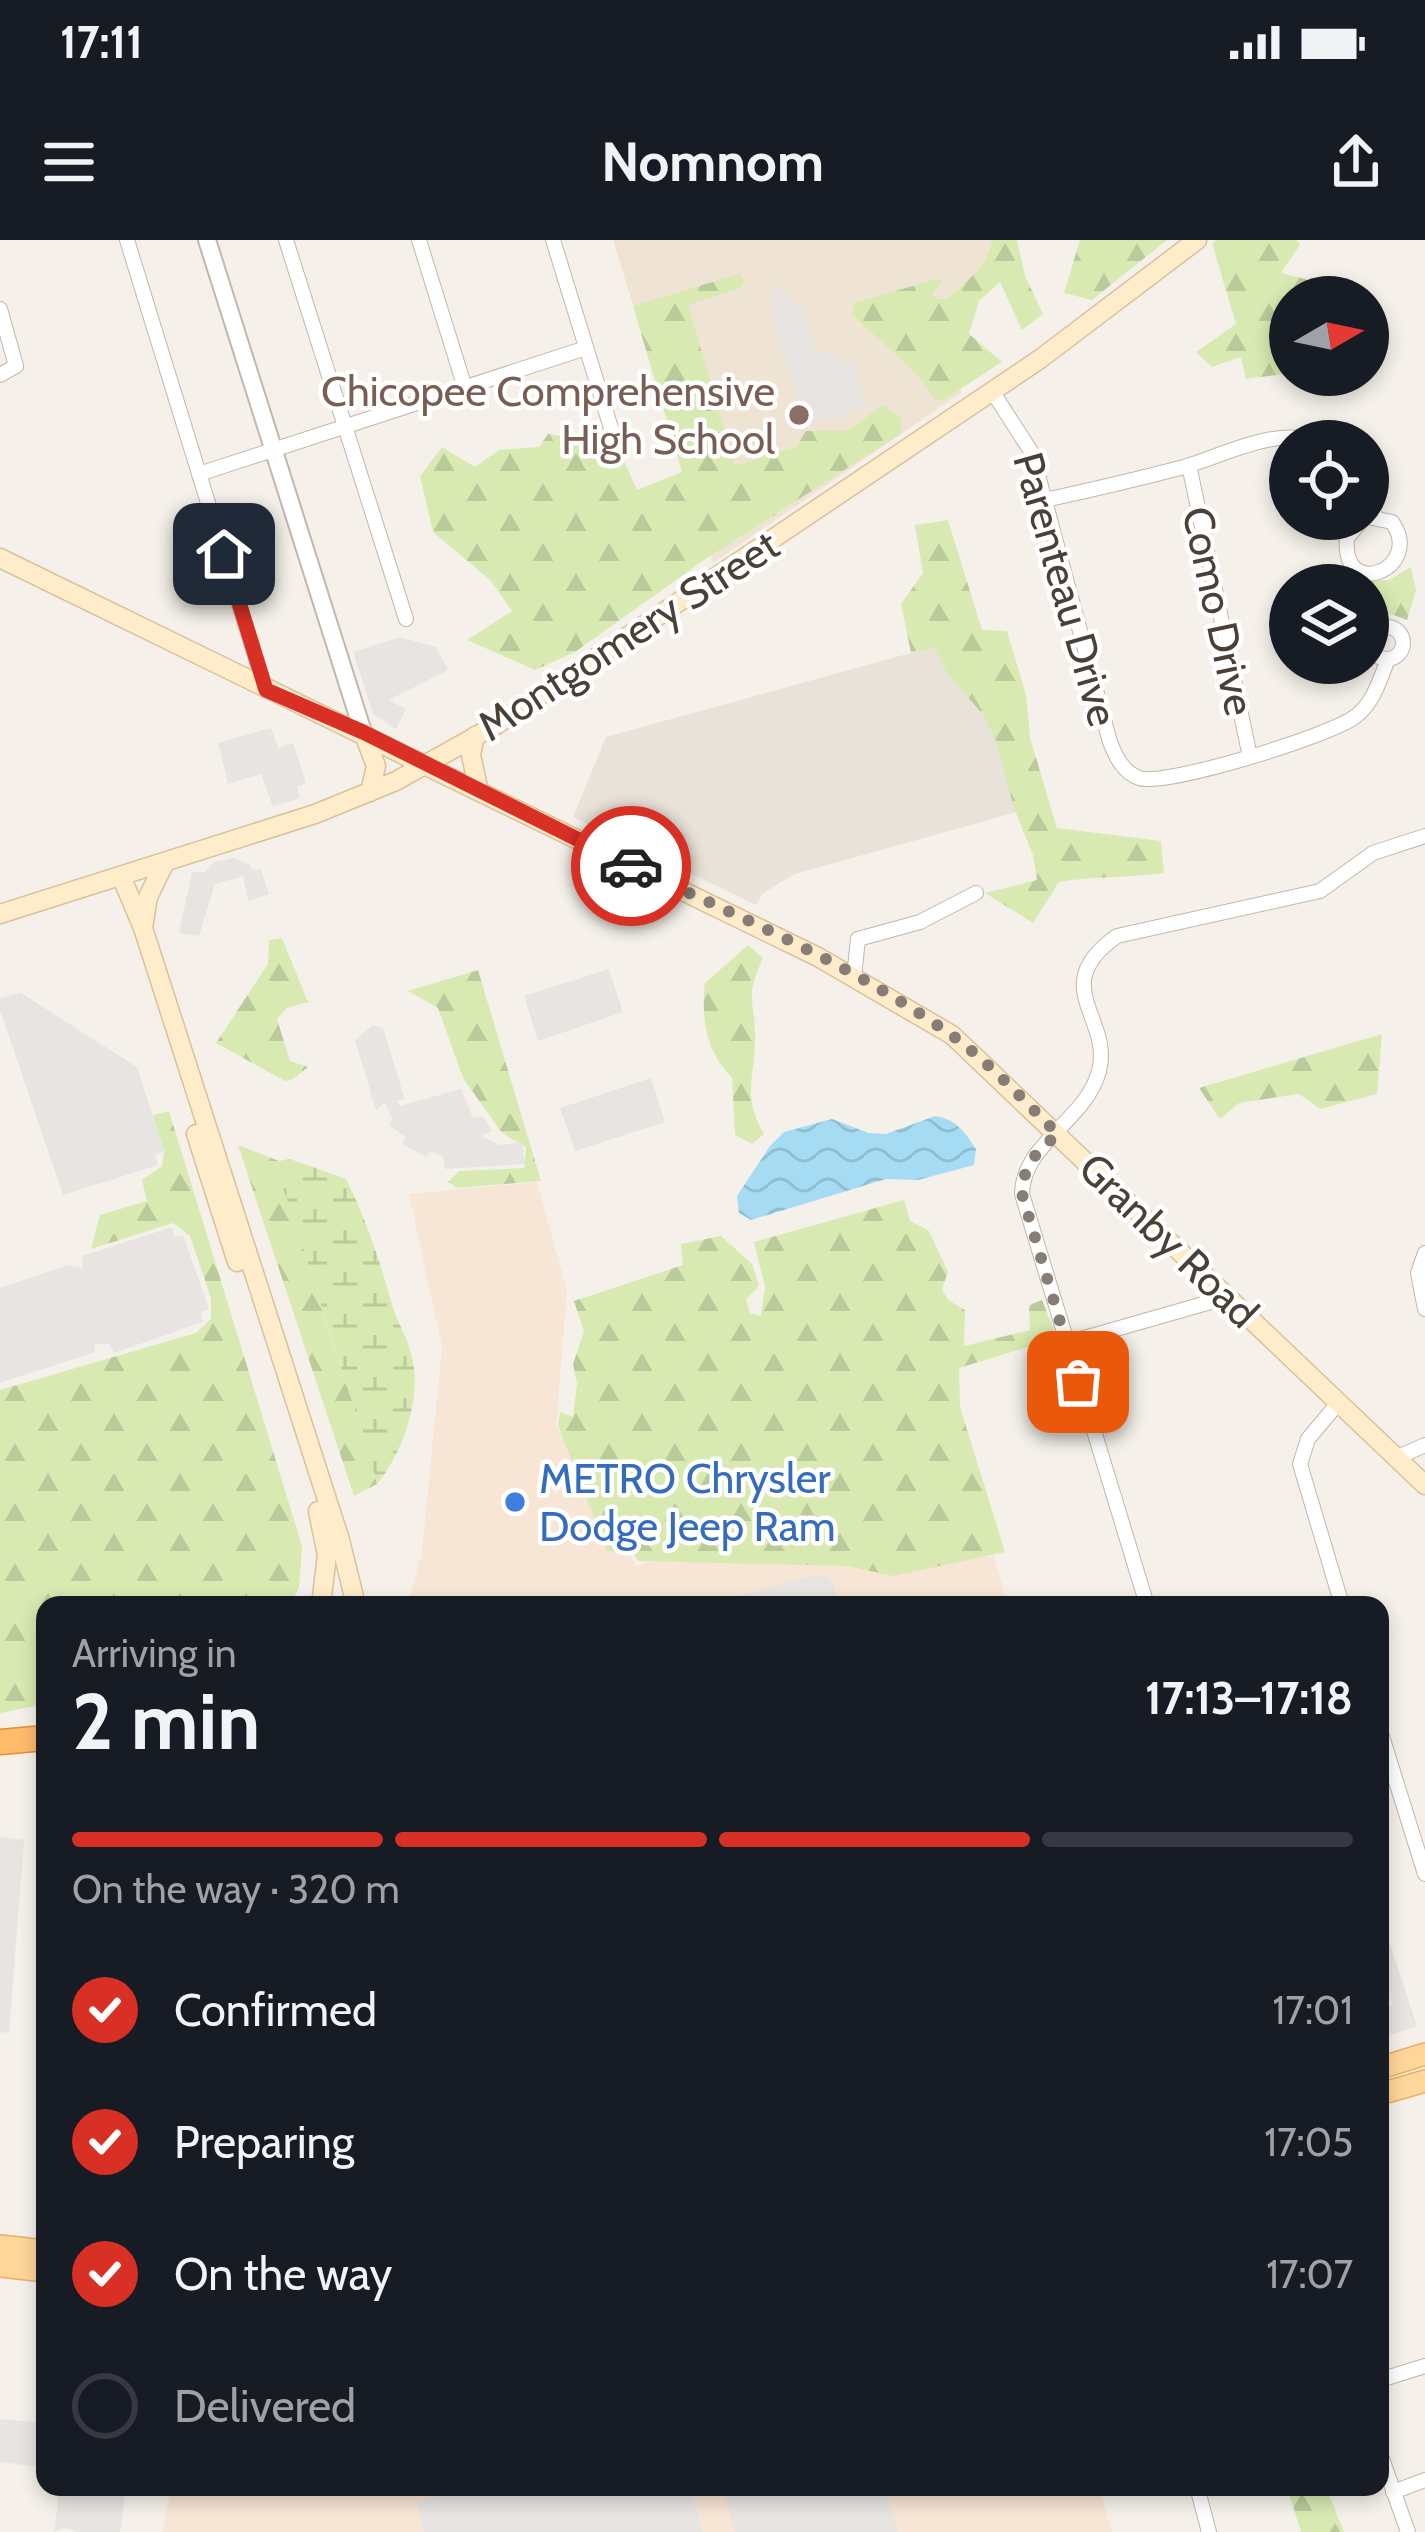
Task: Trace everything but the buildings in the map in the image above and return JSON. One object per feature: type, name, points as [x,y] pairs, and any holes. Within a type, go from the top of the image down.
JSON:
[{"type":"highway","points":[[0,1742],[36,1739]]},
{"type":"highway","points":[[0,1758],[36,1756]]},
{"type":"main road","name":"Montgomery Street","points":[[0,914],[264,833],[424,765],[475,736],[992,391],[1197,240]]},
{"type":"main road","name":"Granby Road","points":[[0,559],[266,690],[363,732],[854,977],[952,1035],[1425,1485]]},
{"type":"main road","points":[[363,732],[376,766],[370,791]]},
{"type":"main road","points":[[475,736],[472,764],[479,792]]},
{"type":"main road","points":[[142,928],[148,897],[165,862]]},
{"type":"main road","points":[[122,876],[340,1540],[354,1596]]},
{"type":"main road","points":[[122,876],[128,922],[324,1531],[327,1555],[322,1596]]},
{"type":"main road","points":[[1389,2065],[1425,2054]]},
{"type":"main road","points":[[1389,2091],[1425,2080]]},
{"type":"street","points":[[127,240],[266,690]]},
{"type":"street","points":[[207,240],[363,732]]},
{"type":"street","points":[[286,240],[406,619]]},
{"type":"street","points":[[419,240],[465,388]]},
{"type":"street","points":[[553,240],[615,441]]},
{"type":"street","points":[[0,309],[16,366],[0,375]]},
{"type":"street","points":[[199,474],[586,348]]},
{"type":"street","name":"Parenteau Drive","points":[[992,391],[1030,448],[1110,742],[1122,765],[1140,778],[1161,780],[1250,757],[1353,719],[1371,700],[1378,684]]},
{"type":"street","points":[[1045,500],[1269,441]]},
{"type":"street","name":"Como Drive","points":[[1189,465],[1250,757]]},
{"type":"street","points":[[1369,517],[1384,517],[1399,528],[1405,546],[1398,564],[1381,574],[1362,571],[1348,556],[1347,538],[1369,517]]},
{"type":"street","points":[[1144,1596],[1022,1194],[1023,1174],[1034,1155],[1058,1134],[1095,1086],[1102,1063],[1084,981],[1098,950],[1117,936],[1320,890],[1372,853],[1425,836]]},
{"type":"street","points":[[854,977],[858,938],[920,922],[976,893]]},
{"type":"street","points":[[1425,1253],[1418,1273],[1425,1309]]},
{"type":"street","points":[[1067,1343],[1228,1297]]},
{"type":"street","points":[[1339,1402],[1308,1439],[1300,1464],[1339,1596]]},
{"type":"street","points":[[1396,1458],[1425,1445]]},
{"type":"street","points":[[1389,1759],[1425,1874]]},
{"type":"street","points":[[1389,2377],[1425,2366]]},
{"type":"street","points":[[1389,2480],[1408,2532]]},
{"type":"street","points":[[1393,2492],[1425,2480]]},
{"type":"street","points":[[1199,2496],[1209,2532]]},
{"type":"shaded area","name":"Chicopee Comprehensive High School","points":[[613,240],[1008,240],[1018,271],[957,288],[961,393],[713,563]]},
{"type":"shaded area","points":[[771,285],[790,296],[794,308],[802,306],[817,355],[824,352],[840,357],[844,364],[853,362],[866,407],[806,425],[771,312]]},
{"type":"shaded area","points":[[400,637],[436,647],[448,670],[389,700],[406,709],[396,729],[373,714],[353,652]]},
{"type":"shaded area","points":[[947,643],[992,720],[1021,811],[795,874],[763,893],[756,905],[573,817],[606,737]]},
{"type":"shaded area","points":[[271,728],[278,748],[293,743],[306,783],[297,786],[300,798],[273,807],[261,774],[228,784],[218,743]]},
{"type":"shaded area","points":[[234,858],[253,870],[261,869],[269,894],[248,901],[243,876],[215,884],[199,936],[179,933],[192,872],[205,872],[214,862]]},
{"type":"shaded area","points":[[609,969],[623,1012],[538,1041],[524,996]]},
{"type":"shaded area","points":[[21,993],[137,1067],[164,1151],[155,1155],[158,1165],[63,1195],[0,1010],[0,998]]},
{"type":"shaded area","points":[[373,1025],[383,1028],[405,1100],[397,1100],[400,1106],[461,1089],[473,1118],[483,1116],[492,1131],[481,1136],[501,1145],[522,1142],[525,1164],[445,1169],[443,1157],[431,1151],[426,1157],[402,1144],[405,1137],[390,1126],[392,1118],[385,1103],[376,1110],[355,1040]]},
{"type":"shaded area","points":[[651,1078],[665,1122],[575,1151],[560,1108]]},
{"type":"shaded area","points":[[537,1182],[567,1291],[556,1426],[636,1566],[656,1560],[845,1563],[994,1556],[1005,1596],[410,1596],[422,1551],[442,1347],[409,1194]]},
{"type":"shaded area","points":[[172,1227],[175,1237],[183,1235],[209,1309],[201,1312],[203,1322],[114,1353],[109,1344],[94,1344],[95,1352],[0,1383],[0,1288],[68,1265],[83,1268],[82,1256]]},
{"type":"shaded area","points":[[825,1576],[832,1581],[836,1596],[742,1596],[801,1578]]},
{"type":"shaded area","points":[[0,1837],[24,1840],[9,2033],[0,2032]]},
{"type":"shaded area","points":[[1389,1940],[1417,2026],[1389,2036]]},
{"type":"shaded area","points":[[36,2412],[36,2467],[0,2462],[0,2419],[35,2422]]},
{"type":"shaded area","points":[[58,2496],[125,2496],[120,2532],[66,2528],[54,2532]]},
{"type":"shaded area","points":[[169,2496],[1102,2496],[1112,2532],[163,2532]]},
{"type":"shaded area","points":[[438,2496],[692,2496],[703,2532],[424,2532],[417,2502]]},
{"type":"shaded area","points":[[725,2496],[887,2496],[898,2532],[735,2532]]},
{"type":"green space","points":[[992,240],[1017,240],[1025,276],[1043,314],[1022,330],[1000,282],[979,301],[969,334],[1002,362],[942,401],[935,399],[912,369],[852,315],[854,303],[937,279],[943,281],[932,293],[936,299],[947,299],[981,265]]},
{"type":"green space","points":[[1080,240],[1167,240],[1092,300],[1064,293]]},
{"type":"green space","points":[[1297,240],[1300,245],[1281,273],[1293,276],[1269,276],[1269,376],[1246,379],[1241,357],[1212,367],[1196,352],[1236,324],[1212,243]]},
{"type":"green space","points":[[739,274],[745,282],[741,288],[688,305],[735,466],[796,447],[806,431],[847,431],[883,405],[901,418],[902,433],[707,558],[575,652],[535,670],[467,640],[512,611],[490,580],[433,532],[420,476],[442,447],[475,467],[499,450],[539,447],[548,434],[616,443],[637,490],[682,472],[633,306]]},
{"type":"green space","points":[[948,520],[982,630],[1007,631],[1026,695],[1030,738],[1057,828],[1161,841],[1164,873],[1059,882],[1033,923],[985,893],[1037,880],[1033,855],[985,717],[948,674],[934,647],[911,653],[901,604],[923,573],[915,525]]},
{"type":"green space","points":[[1411,567],[1416,590],[1407,620],[1389,614],[1389,580]]},
{"type":"green space","points":[[282,938],[308,1002],[287,1008],[277,1019],[290,1061],[308,1067],[285,1081],[216,1043],[268,964],[269,940]]},
{"type":"green space","points":[[748,945],[763,958],[752,993],[751,1088],[753,1109],[764,1134],[752,1144],[735,1135],[732,1078],[711,1046],[704,1010],[705,983]]},
{"type":"green space","points":[[478,970],[541,1181],[458,1188],[448,1182],[459,1171],[524,1168],[526,1147],[502,1133],[463,1078],[438,1008],[408,991]]},
{"type":"green space","points":[[1382,1034],[1377,1094],[1320,1109],[1299,1094],[1239,1103],[1220,1119],[1199,1088]]},
{"type":"green space","points":[[169,1111],[302,1546],[299,1587],[294,1596],[36,1596],[36,1706],[0,1713],[0,1390],[196,1333],[211,1319],[211,1298],[190,1236],[173,1223],[91,1249],[100,1215],[147,1201],[142,1180],[162,1166],[164,1152],[153,1115]]},
{"type":"green space","points":[[238,1145],[279,1161],[275,1169],[377,1484],[354,1496]]},
{"type":"green space","points":[[290,1159],[346,1179],[411,1353],[415,1387],[409,1422],[377,1484],[275,1169],[279,1161]]},
{"type":"green space","points":[[904,1200],[910,1221],[929,1231],[948,1272],[942,1289],[948,1300],[965,1310],[964,1346],[1030,1330],[1029,1305],[1042,1300],[1057,1338],[959,1368],[960,1407],[1005,1552],[893,1576],[848,1566],[638,1561],[634,1554],[607,1551],[558,1426],[560,1412],[573,1417],[577,1384],[573,1364],[584,1331],[574,1301],[683,1265],[681,1244],[721,1236],[752,1264],[759,1286],[746,1299],[750,1313],[761,1316],[765,1287],[754,1242]]},
{"type":"green space","points":[[1290,2496],[1330,2496],[1344,2532],[1301,2532]]},
{"type":"water","points":[[935,1116],[954,1123],[968,1137],[976,1149],[974,1165],[918,1180],[886,1179],[751,1220],[739,1213],[737,1196],[784,1132],[832,1119],[886,1134]]},
{"type":"way so far","points":[[631,866],[818,957],[913,1010],[952,1035],[1058,1134],[1034,1155],[1023,1174],[1022,1194],[1078,1382]]},
{"type":"place","name":"Chicopee Comprehensive High School","points":[[799,415]]},
{"type":"place","name":"METRO Chrysler Dodge Jeep Ram","points":[[515,1502]]},
{"type":"route","points":[[224,554],[266,690],[363,732],[631,866]]}]
